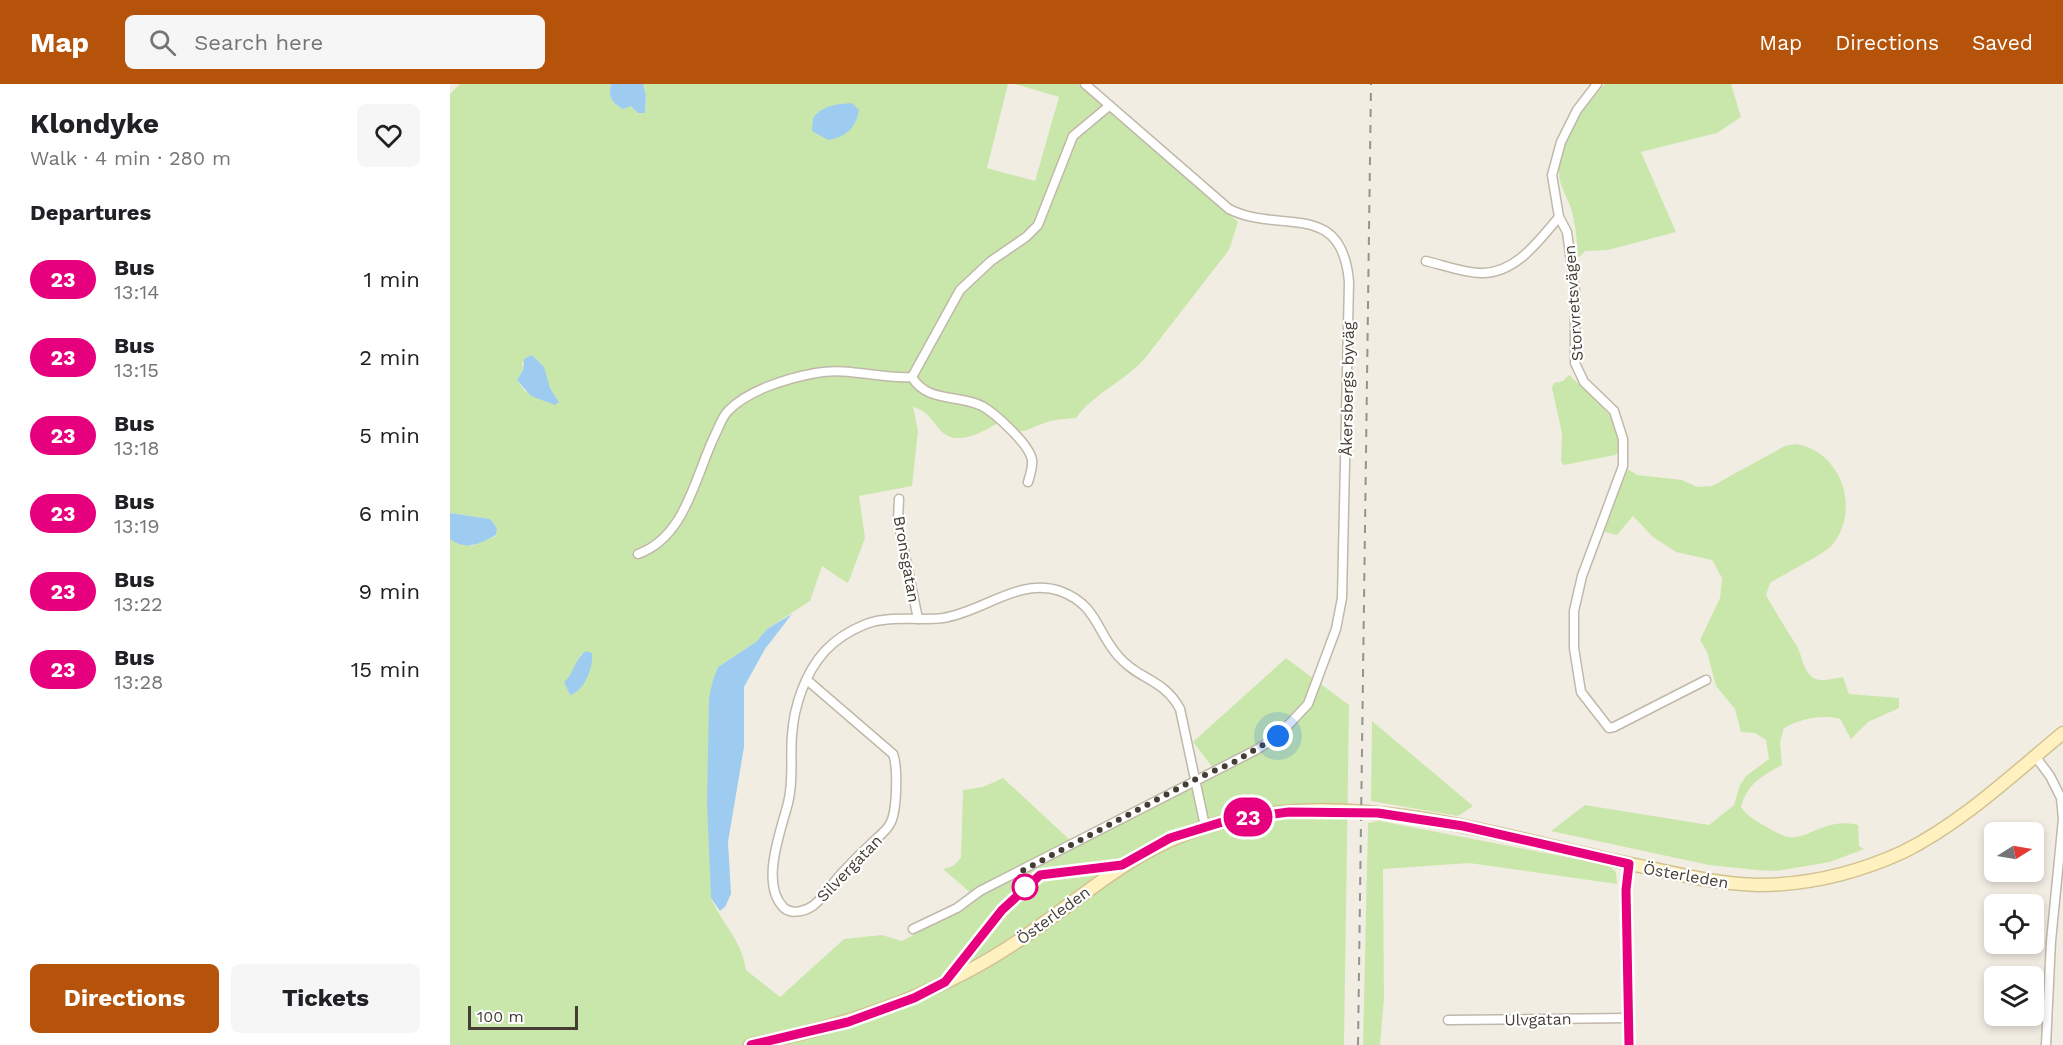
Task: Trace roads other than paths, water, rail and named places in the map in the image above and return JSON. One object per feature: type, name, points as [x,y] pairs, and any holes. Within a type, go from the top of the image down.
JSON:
[{"type":"street","name":"Åkersbergs byväg","points":[[913,929],[957,908],[980,891],[1256,750],[1278,736],[1299,716],[1315,691],[1336,629],[1343,581],[1347,266],[1341,245],[1319,226],[1295,221],[1248,217],[1228,209],[1085,84]]},
{"type":"street","name":"Storvretsvägen","points":[[1597,84],[1577,110],[1555,159],[1552,175],[1559,217],[1567,232],[1575,291],[1575,363],[1584,382],[1614,411],[1619,423],[1624,453],[1623,466],[1576,594],[1574,648],[1581,692],[1608,728],[1614,728],[1706,680]]},
{"type":"street","points":[[912,377],[960,290],[991,261],[1026,237],[1038,225],[1064,153],[1073,136],[1108,106]]},
{"type":"street","points":[[1426,261],[1481,273],[1503,270],[1538,243],[1559,217]]},
{"type":"street","points":[[638,554],[652,549],[663,540],[688,504],[700,465],[726,412],[740,400],[815,373],[835,371],[912,377]]},
{"type":"street","points":[[912,377],[917,385],[928,393],[971,403],[990,411],[1029,450],[1033,462],[1028,482]]},
{"type":"street","name":"Bronsgatan","points":[[899,499],[898,520],[918,619]]},
{"type":"street","name":"Silvergatan","points":[[807,680],[894,754],[896,768],[894,813],[887,829],[851,863],[814,904],[795,912],[787,910],[781,903],[774,882],[773,863],[776,840],[792,783],[795,718],[807,680],[825,651],[843,635],[879,621],[962,614],[1018,590],[1054,589],[1076,599],[1093,613],[1119,657],[1136,671],[1165,688],[1174,697],[1180,709],[1205,826]]},
{"type":"street","name":"Österleden","points":[[750,1045],[814,1032],[914,998],[1011,946],[1137,855],[1170,838],[1205,826],[1289,812],[1378,813],[1463,826],[1629,864],[1738,884],[1788,883],[1837,875],[1884,860],[1918,844],[1967,810],[2063,733]]},
{"type":"street","points":[[2035,756],[2050,776],[2061,798],[2063,819],[2051,941],[2046,1045]]},
{"type":"street","points":[[1629,864],[1626,890],[1629,1045]]},
{"type":"street","name":"Ulvgatan","points":[[1448,1020],[1627,1018]]},
{"type":"water","points":[[611,84],[643,84],[646,95],[645,113],[638,113],[631,106],[623,109],[616,104],[610,96]]},
{"type":"water","points":[[852,103],[859,110],[853,127],[845,134],[828,140],[812,131],[813,118],[821,110]]},
{"type":"water","points":[[532,355],[544,367],[550,388],[559,402],[555,405],[531,396],[517,380],[523,370],[524,359]]},
{"type":"water","points":[[450,513],[490,519],[497,528],[496,535],[473,545],[456,543],[450,539]]},
{"type":"water","points":[[792,614],[765,649],[744,687],[744,747],[728,842],[731,894],[725,907],[720,911],[711,898],[707,803],[709,698],[713,680],[718,667],[756,642],[767,629]]},
{"type":"water","points":[[586,651],[592,653],[590,671],[580,689],[570,695],[564,682]]},
{"type":"railway","points":[[1358,1045],[1371,84]]}]
